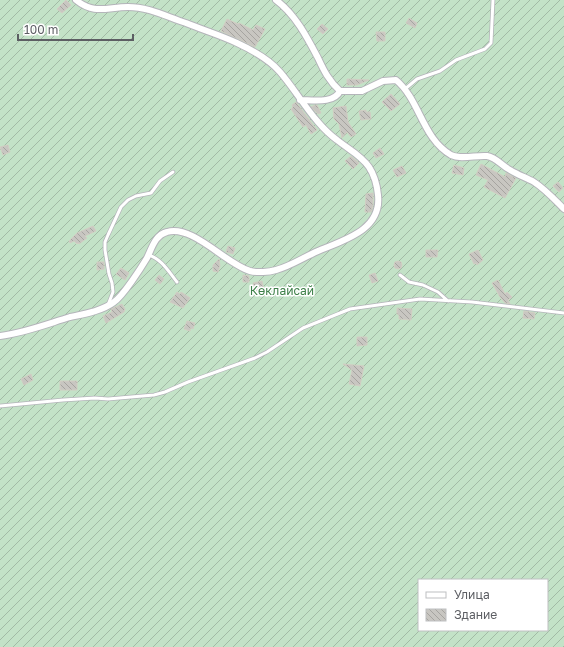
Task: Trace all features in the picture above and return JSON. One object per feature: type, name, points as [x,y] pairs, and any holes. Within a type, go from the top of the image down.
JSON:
[{"type":"street","points":[[0,336],[29,330],[85,314],[115,302],[148,255],[157,238],[167,232],[173,231],[191,235],[232,262],[251,271],[274,271],[289,266],[348,238],[373,221],[378,211],[379,201],[376,179],[369,167],[362,158],[336,140],[326,131],[300,100],[279,71],[268,61],[249,49],[222,36],[163,14],[128,7],[92,9],[84,7],[76,0]]},
{"type":"street","points":[[276,0],[296,20],[331,84],[340,91],[362,91],[384,81],[396,80],[405,89],[432,138],[452,156],[486,156],[496,159],[508,170],[534,182],[564,209]]},
{"type":"street","points":[[300,100],[326,100],[334,98],[340,91]]},
{"type":"lane","points":[[405,89],[417,79],[440,71],[456,60],[485,49],[491,43],[493,0]]},
{"type":"lane","points":[[108,305],[113,292],[105,242],[121,207],[128,200],[136,196],[150,193],[172,172]]},
{"type":"lane","points":[[148,255],[153,256],[159,261],[177,282]]},
{"type":"lane","points":[[400,275],[410,282],[438,292],[448,301]]},
{"type":"lane","points":[[0,406],[63,400],[95,398],[108,399],[154,395],[165,392],[188,382],[255,358],[267,352],[303,328],[350,309],[420,300],[479,303],[564,313]]},
{"type":"green space","name":"Көклайсай","points":[[0,0],[564,0],[564,647],[0,647]]},
{"type":"building","points":[[66,0],[71,5],[62,13],[57,9]]},
{"type":"building","points":[[409,18],[417,23],[415,28],[406,23]]},
{"type":"building","points":[[227,19],[253,30],[256,25],[265,29],[255,47],[221,31]]},
{"type":"building","points":[[322,24],[328,29],[323,34],[317,29]]},
{"type":"building","points":[[376,32],[385,32],[385,41],[377,41]]},
{"type":"building","points":[[347,79],[369,80],[357,85],[347,85]]},
{"type":"building","points":[[391,94],[400,104],[391,111],[382,102]]},
{"type":"building","points":[[296,102],[317,130],[311,134],[306,125],[303,127],[291,109],[293,107],[292,105]]},
{"type":"building","points":[[317,105],[321,113],[318,114],[311,107]]},
{"type":"building","points":[[346,106],[348,122],[356,134],[351,137],[347,132],[342,138],[339,124],[334,119],[333,108]]},
{"type":"building","points":[[366,110],[366,112],[370,112],[371,119],[361,120],[359,111]]},
{"type":"building","points":[[8,145],[10,152],[3,155],[0,147]]},
{"type":"building","points":[[380,148],[384,154],[376,158],[373,153]]},
{"type":"building","points":[[351,156],[359,163],[353,169],[345,161]]},
{"type":"building","points":[[481,164],[505,177],[506,173],[516,178],[505,198],[484,187],[488,180],[476,175]]},
{"type":"building","points":[[454,165],[464,168],[463,175],[452,173]]},
{"type":"building","points":[[402,166],[406,173],[397,177],[393,170]]},
{"type":"building","points":[[558,182],[563,188],[559,192],[553,186]]},
{"type":"building","points":[[373,193],[373,206],[371,212],[365,212],[366,194]]},
{"type":"building","points":[[93,226],[96,231],[85,236],[87,238],[79,244],[74,241],[70,243],[69,241],[77,233]]},
{"type":"building","points":[[228,246],[235,248],[233,254],[226,252]]},
{"type":"building","points":[[426,250],[438,250],[437,257],[426,257]]},
{"type":"building","points":[[478,250],[483,260],[477,265],[476,263],[474,264],[469,254]]},
{"type":"building","points":[[219,259],[220,266],[218,272],[213,271],[213,265]]},
{"type":"building","points":[[398,261],[401,262],[401,268],[398,269],[395,268],[394,265],[395,262]]},
{"type":"building","points":[[97,262],[104,262],[104,269],[97,270]]},
{"type":"building","points":[[121,268],[129,273],[125,280],[116,274]]},
{"type":"building","points":[[375,273],[378,281],[372,283],[369,275]]},
{"type":"building","points":[[159,275],[164,279],[160,284],[155,280]]},
{"type":"building","points":[[243,275],[249,276],[249,282],[243,282]]},
{"type":"building","points":[[498,280],[505,294],[507,292],[512,297],[508,300],[510,304],[505,303],[492,283]]},
{"type":"building","points":[[262,281],[264,290],[256,292],[253,283]]},
{"type":"building","points":[[177,292],[180,294],[181,292],[190,298],[183,308],[170,302]]},
{"type":"building","points":[[122,304],[125,309],[124,312],[106,323],[103,316],[112,312],[111,309]]},
{"type":"building","points":[[397,308],[412,309],[411,320],[399,319]]},
{"type":"building","points":[[524,311],[535,313],[534,319],[523,318]]},
{"type":"building","points":[[187,321],[195,323],[193,329],[191,328],[190,331],[184,329]]},
{"type":"building","points":[[357,337],[367,337],[367,345],[357,346]]},
{"type":"building","points":[[343,364],[364,366],[360,386],[349,384],[352,370]]},
{"type":"building","points":[[31,374],[33,380],[24,385],[21,379]]},
{"type":"building","points":[[60,381],[77,381],[77,390],[60,390]]}]
